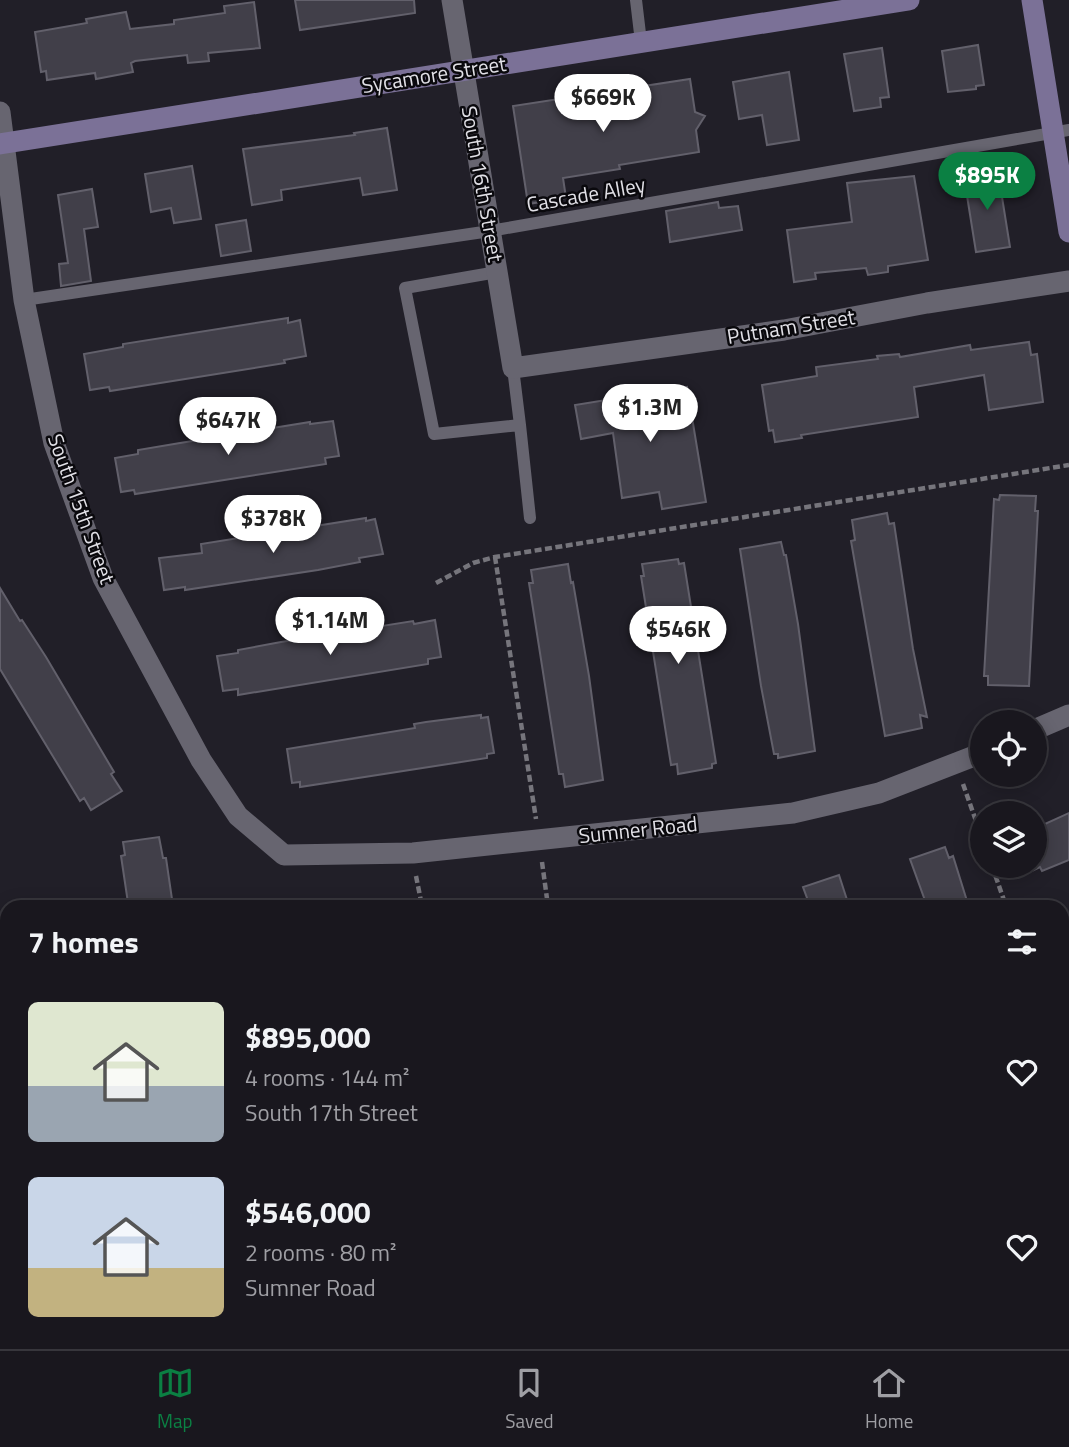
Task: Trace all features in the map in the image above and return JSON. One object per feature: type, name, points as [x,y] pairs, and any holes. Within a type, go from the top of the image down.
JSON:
[{"type":"main road","name":"Sycamore Street","points":[[3,144],[641,42],[854,4],[909,0]]},
{"type":"main road","points":[[1031,0],[1061,131],[1069,232]]},
{"type":"street","name":"South 16th Street","points":[[452,0],[513,368]]},
{"type":"street","name":"South 15th Street","points":[[0,112],[24,300],[54,443],[103,578],[201,760],[238,816],[284,855]]},
{"type":"street","name":"Putnam Street","points":[[513,368],[784,330],[927,303],[1069,281]]},
{"type":"street","points":[[1047,724],[1069,715]]},
{"type":"street","name":"Sumner Road","points":[[284,855],[413,853],[793,813],[879,793],[970,757]]},
{"type":"lane","points":[[636,0],[641,42]]},
{"type":"lane","name":"Cascade Alley","points":[[24,300],[490,231],[1061,131]]},
{"type":"lane","points":[[497,272],[405,288],[434,434],[520,425]]},
{"type":"lane","points":[[513,368],[530,518]]},
{"type":"path","points":[[436,583],[473,563],[495,557],[1069,465]]},
{"type":"path","points":[[495,557],[547,900]]},
{"type":"path","points":[[957,763],[970,802]]},
{"type":"path","points":[[413,853],[421,900]]},
{"type":"path","points":[[996,878],[1004,900]]},
{"type":"building","points":[[295,0],[414,0],[415,13],[300,30]]},
{"type":"building","points":[[254,2],[260,48],[208,53],[209,61],[188,63],[187,55],[135,61],[131,63],[133,72],[96,79],[95,73],[47,80],[46,71],[41,72],[35,32],[87,23],[86,19],[126,12],[130,29],[174,24],[174,20],[225,13],[224,6]]},
{"type":"building","points":[[978,45],[984,85],[976,86],[976,89],[948,92],[942,51]]},
{"type":"building","points":[[882,48],[889,97],[880,98],[881,107],[854,111],[844,54]]},
{"type":"building","points":[[789,72],[799,140],[767,145],[762,115],[739,119],[733,82]]},
{"type":"building","points":[[690,79],[695,112],[705,116],[696,130],[699,152],[619,165],[620,169],[563,178],[566,198],[528,204],[513,106]]},
{"type":"building","points":[[387,128],[397,190],[363,195],[360,178],[281,190],[282,200],[252,205],[243,149],[355,135],[354,133]]},
{"type":"building","points":[[192,166],[201,219],[174,223],[171,208],[151,212],[145,174]]},
{"type":"building","points":[[998,172],[1010,247],[976,252],[964,177]]},
{"type":"building","points":[[914,176],[928,260],[888,266],[888,272],[868,275],[866,268],[815,273],[816,279],[794,282],[787,230],[852,222],[847,183]]},
{"type":"building","points":[[92,189],[98,227],[84,229],[91,281],[61,286],[59,264],[68,263],[58,195]]},
{"type":"building","points":[[718,202],[719,208],[738,206],[742,230],[670,242],[666,211]]},
{"type":"building","points":[[246,220],[251,251],[221,256],[216,225]]},
{"type":"building","points":[[288,318],[288,323],[300,320],[306,356],[284,360],[285,363],[110,391],[109,387],[90,390],[84,354],[123,347],[123,344]]},
{"type":"building","points":[[1029,342],[1031,355],[1037,354],[1043,402],[989,410],[984,375],[914,387],[918,417],[801,435],[802,438],[775,442],[773,430],[769,431],[762,385],[817,376],[816,367],[878,359],[877,356],[899,354],[900,357],[970,345],[971,350]]},
{"type":"building","points":[[687,387],[706,502],[662,509],[659,492],[622,498],[613,433],[581,439],[575,405]]},
{"type":"building","points":[[333,421],[339,456],[325,458],[326,464],[135,494],[134,490],[121,492],[115,458],[138,454],[138,450],[310,422]]},
{"type":"building","points":[[1000,495],[1036,496],[1035,511],[1038,511],[1029,686],[988,685],[988,676],[984,676],[994,499],[999,500]]},
{"type":"building","points":[[887,513],[889,524],[894,523],[913,649],[927,717],[920,715],[922,728],[885,736],[851,541],[855,540],[852,520]]},
{"type":"building","points":[[366,518],[366,521],[375,519],[383,554],[359,558],[360,562],[318,570],[185,590],[185,587],[164,590],[159,558],[202,553],[201,544]]},
{"type":"building","points":[[781,542],[786,555],[798,624],[815,751],[778,758],[778,754],[774,754],[761,686],[740,549]]},
{"type":"building","points":[[678,559],[679,564],[684,563],[716,763],[712,764],[712,768],[678,774],[677,764],[671,765],[641,576],[644,576],[642,564]]},
{"type":"building","points":[[568,564],[589,676],[603,780],[565,787],[563,774],[559,774],[529,583],[533,583],[531,570]]},
{"type":"building","points":[[0,588],[46,657],[114,772],[111,774],[122,791],[91,810],[84,798],[80,801],[0,669]]},
{"type":"building","points":[[435,620],[441,657],[428,659],[428,664],[238,695],[238,689],[223,691],[217,656],[281,642],[413,621],[414,624]]},
{"type":"building","points":[[481,715],[481,718],[488,717],[494,753],[487,754],[487,758],[300,787],[300,782],[292,783],[287,749],[415,728],[414,724]]},
{"type":"building","points":[[1069,813],[1069,860],[1047,869],[1047,823]]},
{"type":"building","points":[[159,837],[163,858],[166,858],[172,900],[128,900],[121,856],[125,855],[123,842]]},
{"type":"building","points":[[945,847],[949,858],[953,856],[967,900],[925,900],[910,859]]},
{"type":"building","points":[[839,875],[847,900],[808,900],[803,887]]}]
